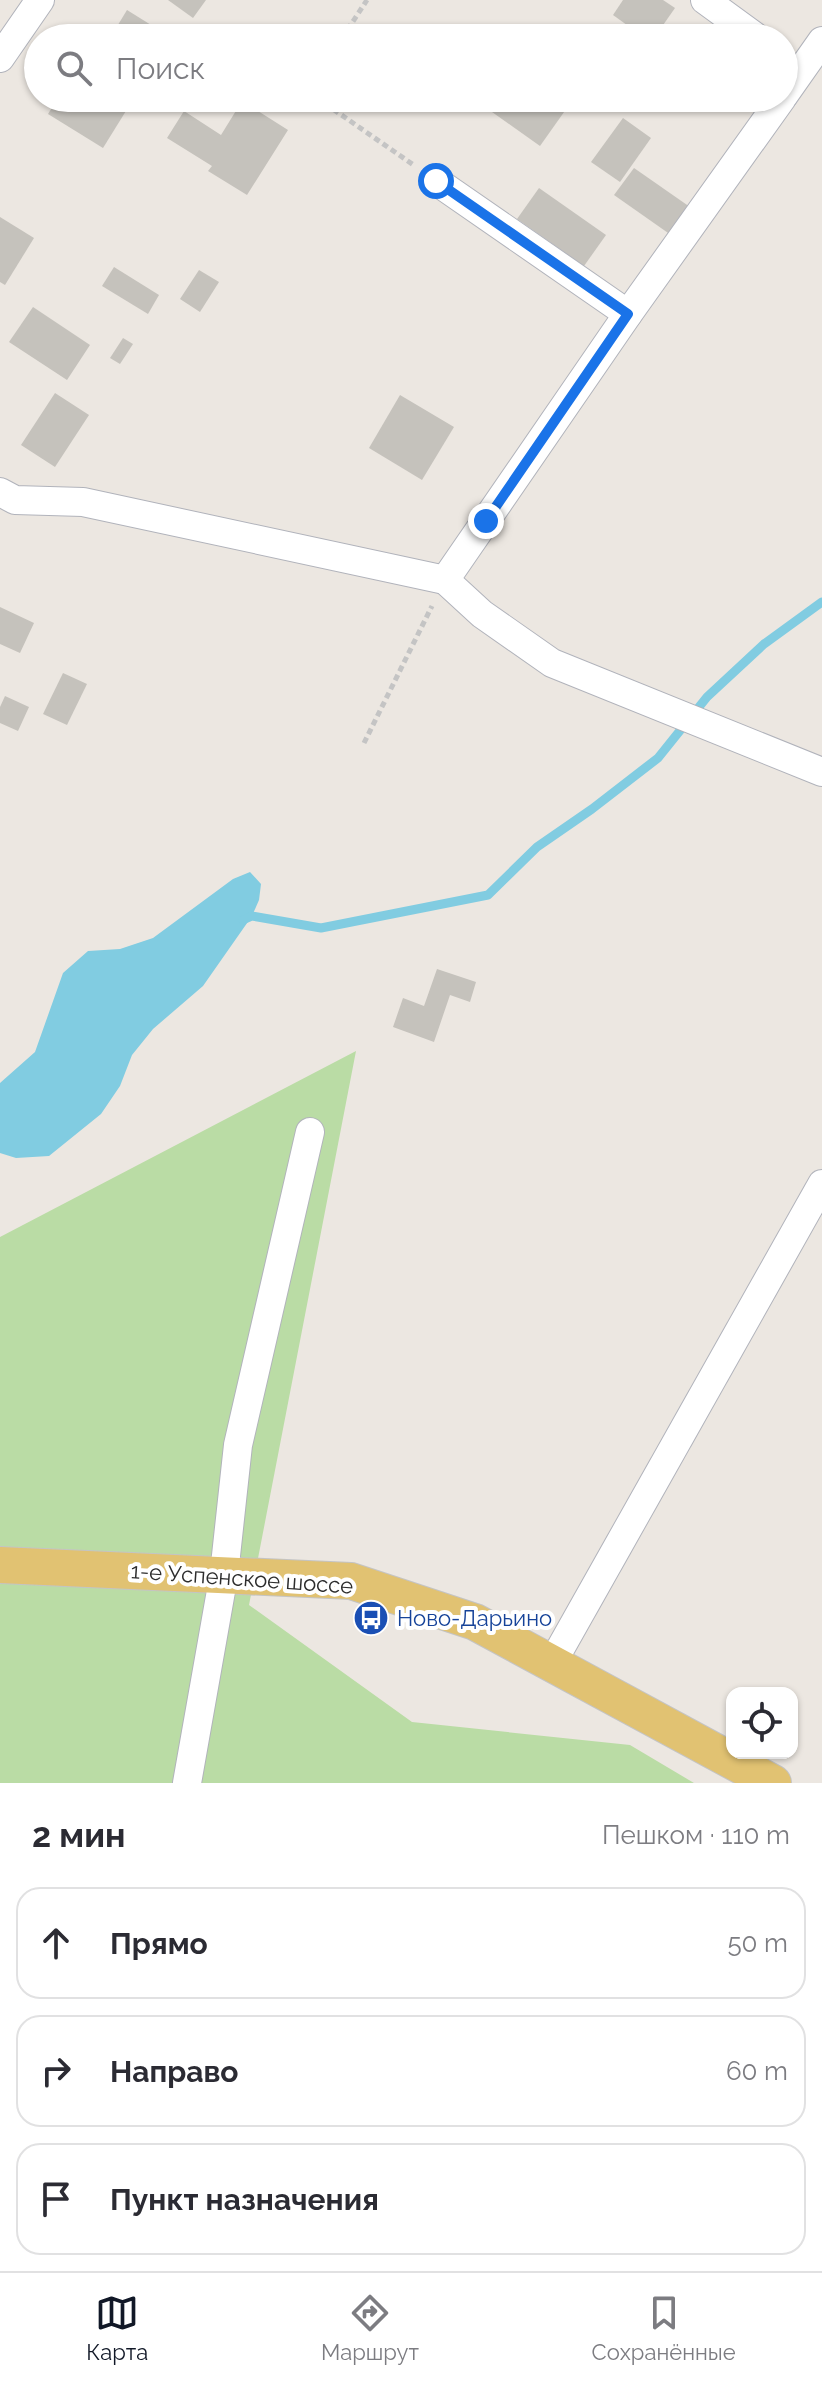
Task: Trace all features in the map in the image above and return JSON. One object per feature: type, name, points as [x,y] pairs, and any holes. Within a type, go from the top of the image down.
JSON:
[{"type":"main road","name":"1-е Успенское шоссе","points":[[0,1565],[351,1581],[475,1622],[773,1783]]},
{"type":"street","points":[[0,58],[40,0]]},
{"type":"street","points":[[705,0],[738,24]]},
{"type":"street","points":[[798,70],[822,41]]},
{"type":"street","points":[[445,580],[767,112]]},
{"type":"street","points":[[436,181],[628,314]]},
{"type":"street","points":[[0,492],[15,500],[83,502],[445,580],[482,614],[552,663],[822,772]]},
{"type":"street","points":[[187,1783],[224,1574],[238,1445],[310,1132]]},
{"type":"street","points":[[551,1665],[822,1184]]},
{"type":"path","points":[[351,24],[367,0]]},
{"type":"path","points":[[337,112],[436,181]]},
{"type":"path","points":[[364,743],[445,580]]},
{"type":"green space","points":[[356,1051],[249,1605],[412,1722],[630,1745],[694,1783],[0,1783],[0,1237]]},
{"type":"water","points":[[250,872],[261,884],[259,900],[252,916],[203,986],[153,1029],[132,1055],[120,1086],[101,1114],[49,1156],[16,1158],[0,1153],[0,1083],[35,1052],[63,973],[88,951],[120,949],[153,938],[233,879]]},
{"type":"building","points":[[168,0],[206,0],[193,18]]},
{"type":"building","points":[[623,0],[663,0],[675,8],[664,24],[626,24],[613,15]]},
{"type":"building","points":[[127,10],[150,24],[118,24]]},
{"type":"building","points":[[49,112],[125,112],[103,148]]},
{"type":"building","points":[[183,112],[221,135],[235,112],[259,112],[288,130],[247,195],[208,171],[212,166],[167,138]]},
{"type":"building","points":[[492,112],[564,112],[540,146]]},
{"type":"building","points":[[623,118],[651,138],[620,182],[591,162]]},
{"type":"building","points":[[634,168],[690,207],[671,235],[614,195]]},
{"type":"building","points":[[539,188],[606,235],[584,266],[517,219]]},
{"type":"building","points":[[0,217],[34,238],[5,285],[0,282]]},
{"type":"building","points":[[114,267],[159,295],[148,314],[102,286]]},
{"type":"building","points":[[199,270],[219,282],[200,312],[180,299]]},
{"type":"building","points":[[33,307],[90,345],[67,380],[9,342]]},
{"type":"building","points":[[123,338],[133,344],[120,364],[110,358]]},
{"type":"building","points":[[55,393],[89,415],[55,467],[21,445]]},
{"type":"building","points":[[400,395],[454,427],[422,480],[369,448]]},
{"type":"building","points":[[0,607],[34,623],[20,653],[0,644]]},
{"type":"building","points":[[63,673],[87,684],[67,725],[43,714]]},
{"type":"building","points":[[5,696],[29,707],[18,731],[0,723],[0,707]]},
{"type":"building","points":[[437,969],[476,982],[470,1002],[450,995],[434,1042],[393,1027],[403,998],[424,1006]]},
{"type":"waterway","points":[[243,920],[252,916],[321,928],[488,895],[537,847],[658,758],[707,697],[764,644],[822,602]]},
{"type":"place","name":"Ново-Дарьино","points":[[371,1618]]},
{"type":"route","points":[[436,181],[628,314],[486,521]]}]
